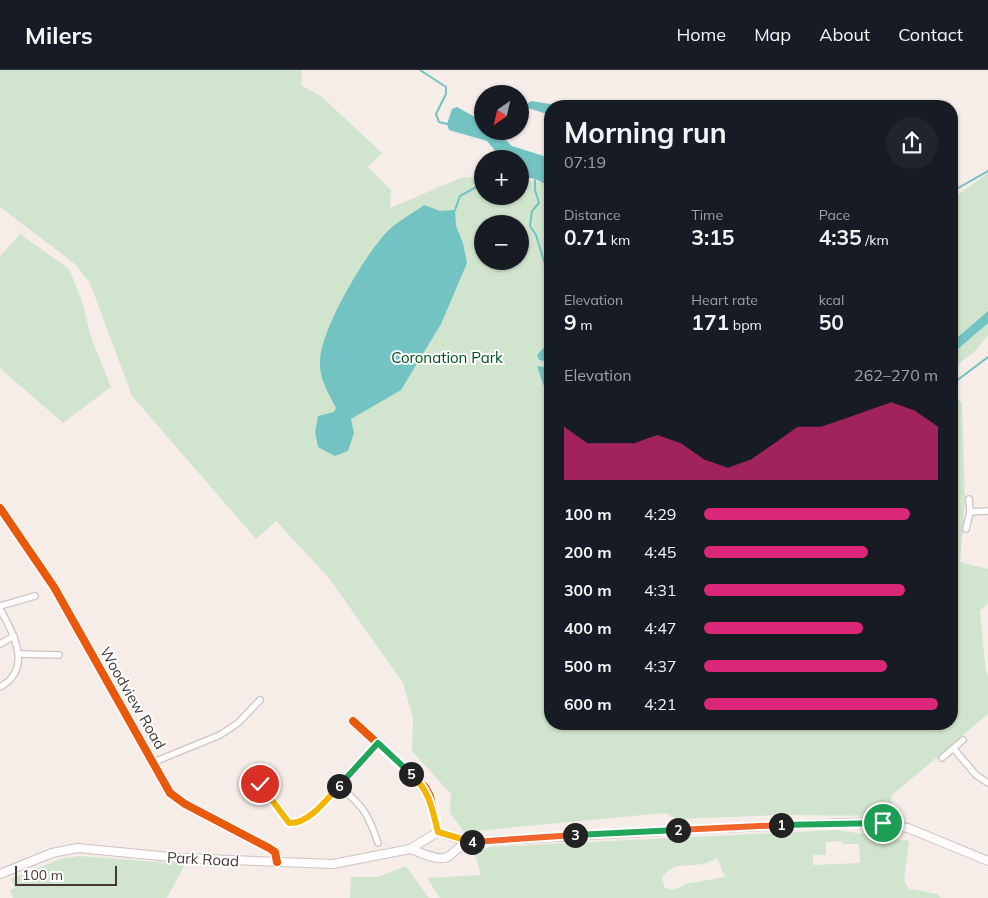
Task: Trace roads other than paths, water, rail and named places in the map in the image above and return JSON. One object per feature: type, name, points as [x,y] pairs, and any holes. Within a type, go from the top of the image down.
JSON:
[{"type":"main road","name":"Park Road","points":[[410,849],[441,859],[459,846],[469,842],[868,822],[908,828],[988,861]]},
{"type":"main road","name":"Park Road","points":[[0,874],[52,853],[78,848],[140,856],[333,864],[410,849],[438,832],[469,842]]},
{"type":"main road","points":[[451,836],[454,843],[453,852]]},
{"type":"main road","points":[[429,839],[428,848],[432,856]]},
{"type":"street","points":[[966,529],[970,512],[969,499]]},
{"type":"street","name":"Woodview Road","points":[[0,508],[54,587],[154,762],[163,782],[177,799],[275,852],[277,862]]},
{"type":"street","points":[[970,512],[988,511]]},
{"type":"street","points":[[0,687],[13,678],[20,662],[20,654],[14,636],[0,608],[35,596]]},
{"type":"street","points":[[0,644],[14,636]]},
{"type":"street","points":[[20,654],[59,655]]},
{"type":"street","points":[[154,762],[220,735],[238,723],[260,700]]},
{"type":"street","points":[[353,721],[425,787],[431,802],[438,832]]},
{"type":"street","points":[[942,758],[963,740]]},
{"type":"street","points":[[249,774],[259,782],[289,823],[296,824],[313,813],[378,743]]},
{"type":"street","points":[[954,749],[976,775],[988,783]]},
{"type":"street","points":[[339,786],[360,804],[369,816],[378,843]]},
{"type":"water","points":[[531,101],[544,103],[544,113],[529,108],[529,102]]},
{"type":"water","points":[[457,107],[474,117],[474,137],[449,130],[447,124],[452,109]]},
{"type":"water","points":[[484,140],[506,140],[512,146],[525,150],[494,150],[487,141]]},
{"type":"water","points":[[529,151],[544,156],[544,183],[529,178]]},
{"type":"water","points":[[424,205],[440,211],[455,210],[456,226],[463,243],[467,263],[441,324],[401,390],[351,419],[354,433],[348,451],[335,456],[318,447],[315,432],[318,416],[334,412],[336,408],[325,387],[320,371],[321,351],[326,335],[343,297],[375,246],[393,227]]},
{"type":"water","points":[[988,311],[988,323],[958,349],[958,337]]},
{"type":"water","points":[[544,347],[544,361],[539,360],[537,355]]},
{"type":"water","points":[[537,366],[544,367],[544,386]]},
{"type":"waterway","points":[[420,70],[446,87],[446,94],[436,114],[439,122],[447,124]]},
{"type":"waterway","points":[[958,188],[988,171]]},
{"type":"waterway","points":[[535,180],[535,190],[539,203],[532,211],[530,226],[536,235],[544,261]]},
{"type":"waterway","points":[[455,210],[460,196],[474,188]]},
{"type":"waterway","points":[[958,380],[988,357]]},
{"type":"park label","name":"Coronation Park","points":[[447,357]]}]
